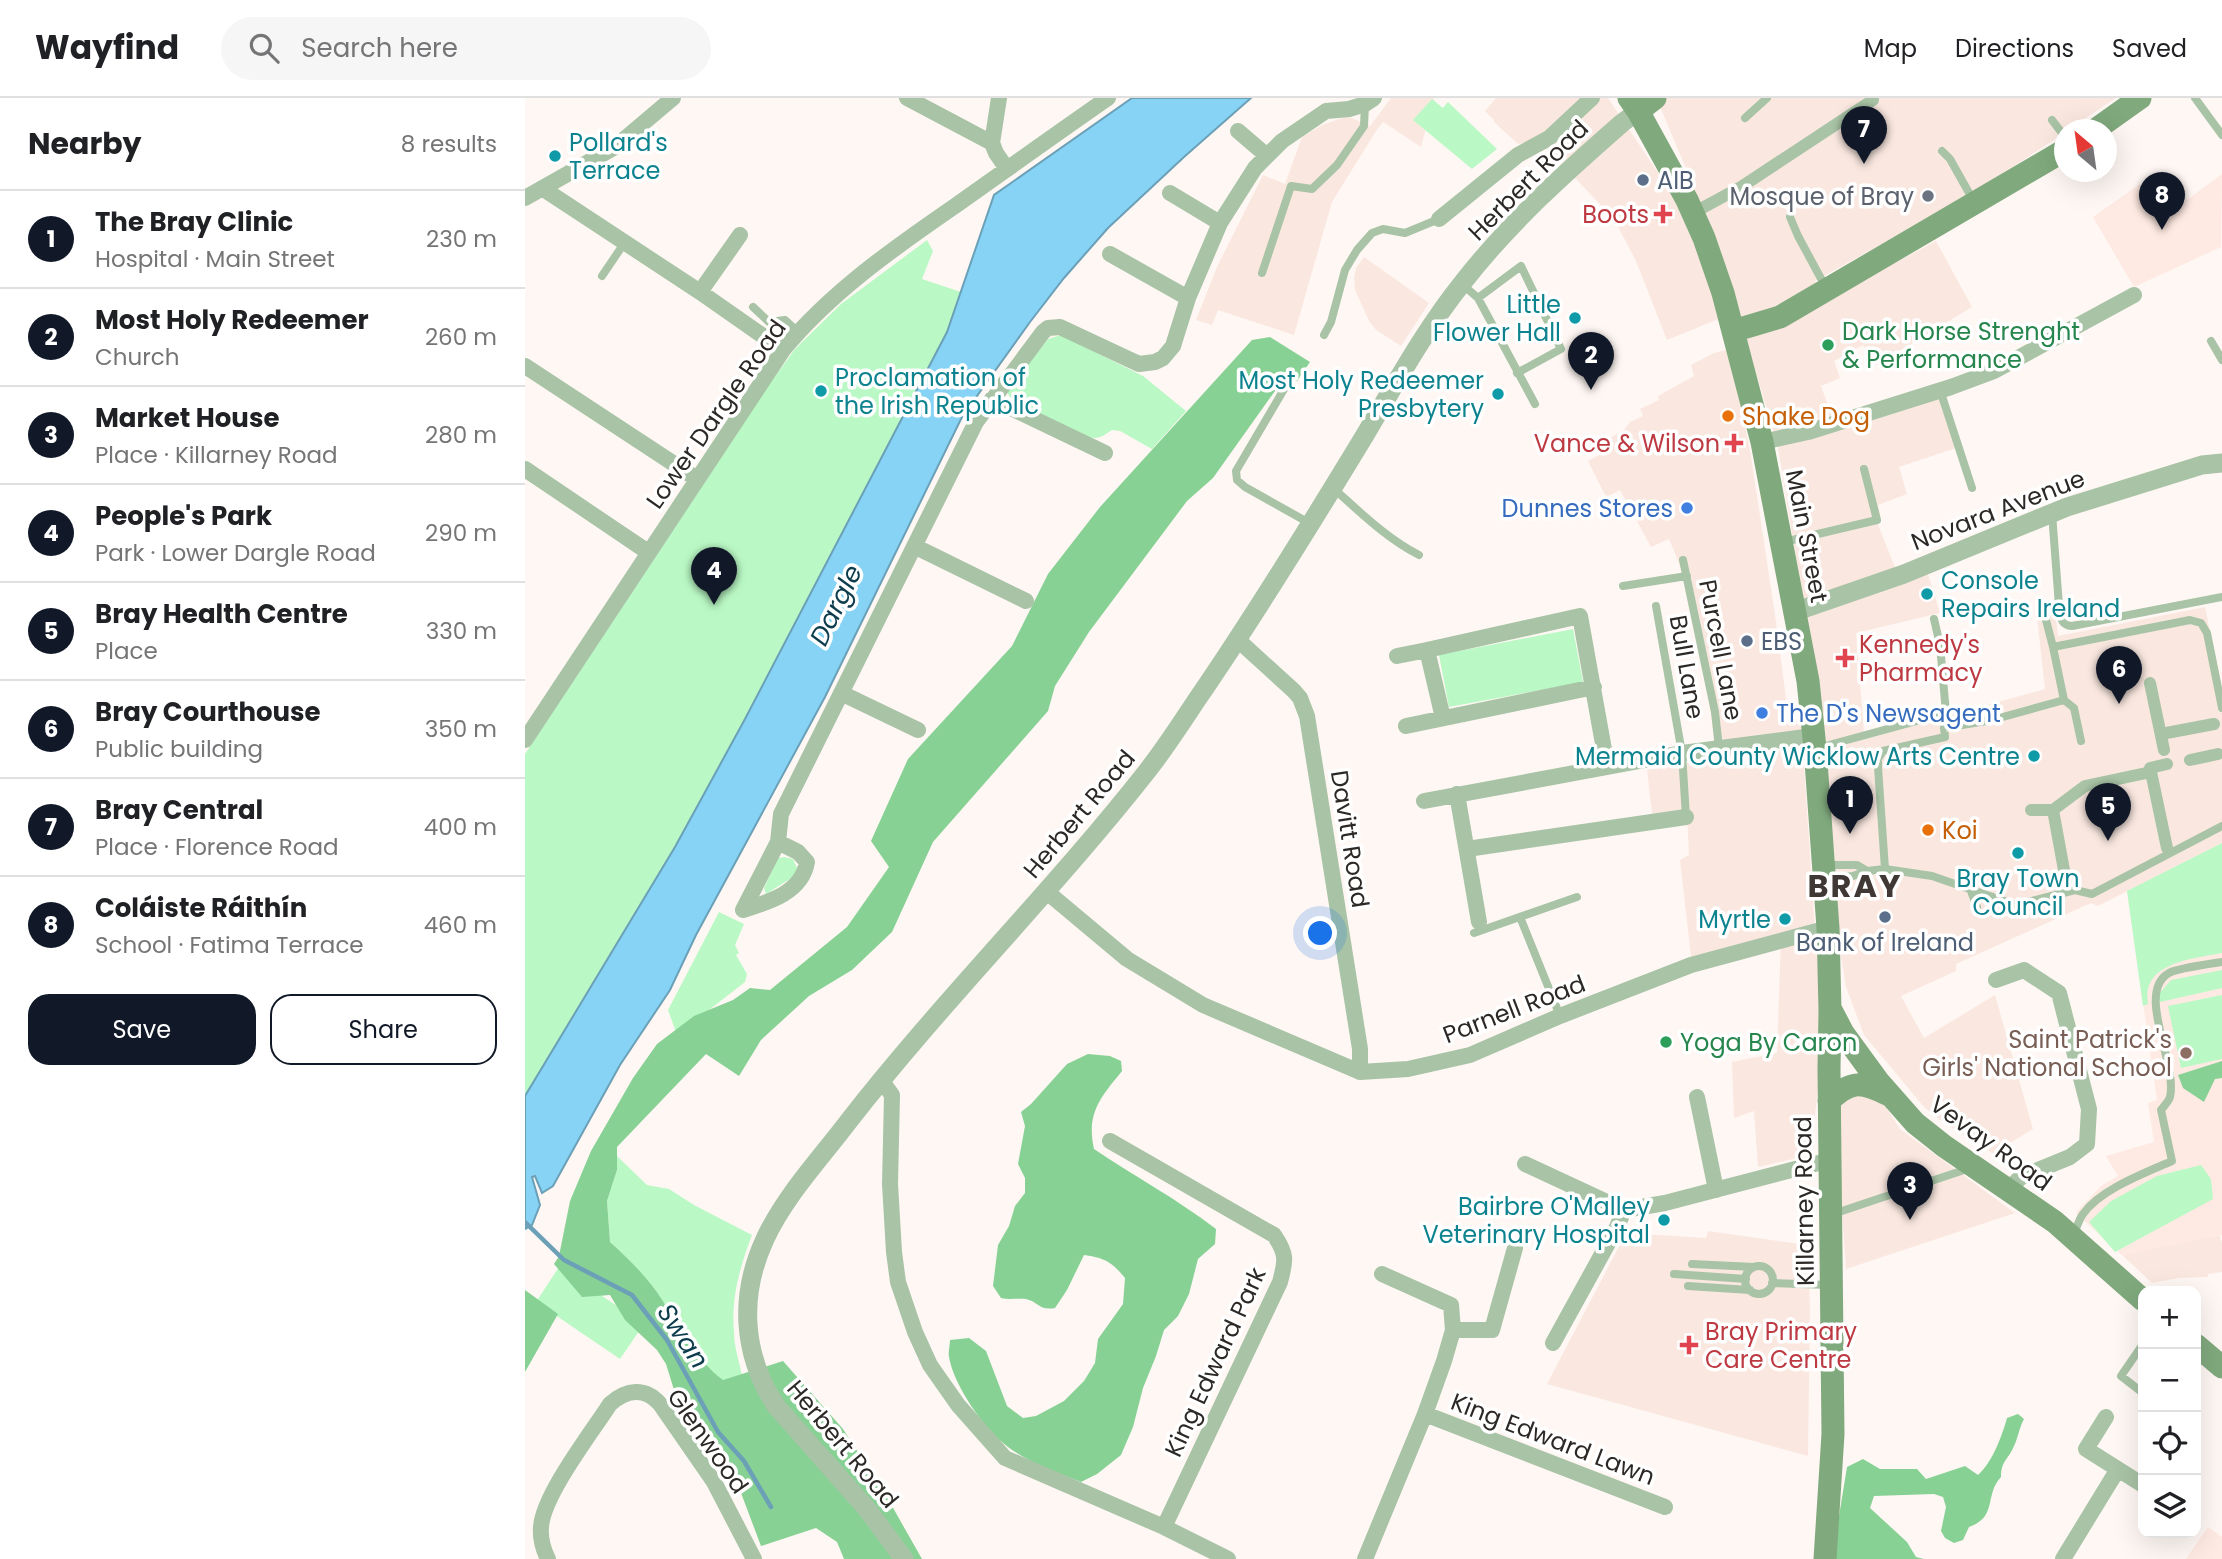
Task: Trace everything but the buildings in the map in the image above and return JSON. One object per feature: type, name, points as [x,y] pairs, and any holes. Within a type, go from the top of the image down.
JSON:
[{"type":"main road","points":[[2110,119],[2140,98]]},
{"type":"main road","name":"Main Street","points":[[1641,102],[1693,213],[1719,280],[1762,442],[1808,681],[1828,928],[1831,1010]]},
{"type":"main road","points":[[1733,331],[1780,317],[2054,156]]},
{"type":"main road","name":"Vevay Road","points":[[1831,1010],[1843,1033],[1889,1095],[1915,1124],[2073,1236],[2138,1295]]},
{"type":"main road","name":"Killarney Road","points":[[1825,1559],[1833,1434],[1829,1101],[1831,1010]]},
{"type":"main road","points":[[1829,1101],[1844,1089],[1858,1084],[1889,1095]]},
{"type":"main road","points":[[2201,1349],[2222,1367]]},
{"type":"street","points":[[525,198],[615,147],[673,98]]},
{"type":"street","points":[[907,98],[992,143]]},
{"type":"street","points":[[999,98],[992,143],[1007,169]]},
{"type":"street","name":"Lower Dargle Road","points":[[525,740],[783,350],[798,332],[829,300],[915,233],[1108,98]]},
{"type":"street","points":[[1439,219],[1518,155],[1549,138],[1592,98]]},
{"type":"street","points":[[1693,213],[1741,187],[1873,98]]},
{"type":"street","points":[[778,842],[781,814],[976,422],[1043,331],[1060,327],[1139,364],[1163,358],[1173,346],[1188,298],[1220,223],[1244,183],[1266,155],[1322,105],[1349,109],[1370,101]]},
{"type":"street","name":"Herbert Road","points":[[904,1559],[867,1509],[776,1406],[763,1387],[752,1359],[748,1322],[750,1279],[766,1237],[796,1189],[881,1080],[975,970],[1047,892],[1150,768],[1238,640],[1424,340],[1462,284],[1528,207],[1622,123],[1641,102]]},
{"type":"street","points":[[1238,131],[1266,155]]},
{"type":"street","points":[[542,188],[783,350]]},
{"type":"street","points":[[1171,192],[1220,223]]},
{"type":"street","points":[[700,292],[740,235]]},
{"type":"street","points":[[1110,254],[1188,298]]},
{"type":"street","points":[[1762,442],[1808,432],[1994,371],[2134,295]]},
{"type":"street","points":[[525,366],[697,479]]},
{"type":"street","points":[[992,399],[1105,453]]},
{"type":"street","name":"Novara Avenue","points":[[1794,612],[1903,574],[2052,513],[2202,465],[2222,463]]},
{"type":"street","points":[[525,469],[648,552]]},
{"type":"street","points":[[916,547],[1026,601]]},
{"type":"street","points":[[1397,656],[1580,616],[1607,766]]},
{"type":"street","name":"Davitt Road","points":[[1238,640],[1294,691],[1307,716],[1357,1034],[1360,1072]]},
{"type":"street","points":[[1427,650],[1443,719]]},
{"type":"street","points":[[2150,683],[2164,750]]},
{"type":"street","points":[[1406,726],[1594,687]]},
{"type":"street","points":[[841,693],[918,730]]},
{"type":"street","points":[[2161,734],[2214,724]]},
{"type":"street","points":[[1424,801],[1682,752],[1814,742]]},
{"type":"street","points":[[2190,760],[2218,754]]},
{"type":"street","points":[[2167,848],[2150,768],[2168,764]]},
{"type":"street","points":[[2031,810],[2053,810],[2085,786],[2151,772]]},
{"type":"street","points":[[1457,794],[1477,927]]},
{"type":"street","points":[[2053,810],[2066,881]]},
{"type":"street","points":[[1467,849],[1686,817]]},
{"type":"street","name":"Parnell Road","points":[[1047,892],[1127,959],[1203,1005],[1360,1072],[1408,1069],[1471,1055],[1560,1016],[1692,965],[1828,928]]},
{"type":"street","points":[[1996,980],[2024,970],[2059,993],[2088,1109],[2087,1144],[2070,1157],[2021,1177],[2009,1189]]},
{"type":"street","points":[[881,1080],[892,1095],[890,1184],[898,1282],[915,1332],[930,1365],[958,1405],[1005,1458],[1164,1527],[1228,1559]]},
{"type":"street","points":[[1697,1097],[1716,1190]]},
{"type":"street","name":"King Edward Park","points":[[1110,1141],[1274,1235],[1283,1248],[1285,1261],[1280,1282],[1164,1527]]},
{"type":"street","points":[[1525,1164],[1624,1210],[1665,1203],[1830,1160]]},
{"type":"street","points":[[1553,1343],[1624,1210]]},
{"type":"street","points":[[1382,1274],[1451,1305],[1453,1329],[1492,1330],[1515,1248]]},
{"type":"street","name":"King Edward Lawn","points":[[1364,1559],[1425,1414],[1453,1329]]},
{"type":"street","name":"Glenwood","points":[[548,1559],[542,1545],[541,1528],[544,1511],[552,1493],[610,1404],[619,1396],[632,1392],[643,1392],[660,1404],[713,1482],[754,1559]]},
{"type":"street","name":"King Edward Lawn","points":[[1425,1414],[1665,1507]]},
{"type":"street","points":[[2106,1417],[2086,1449],[2138,1482]]},
{"type":"street","points":[[2063,1559],[2118,1469]]},
{"type":"lane","points":[[1745,118],[1767,98]]},
{"type":"lane","points":[[2195,98],[2222,135]]},
{"type":"lane","points":[[1262,273],[1291,186],[1312,189],[1337,165],[1364,126],[1370,101]]},
{"type":"lane","points":[[1942,151],[1950,159],[1975,202]]},
{"type":"lane","points":[[1790,218],[1827,289]]},
{"type":"lane","points":[[1324,335],[1331,322],[1345,270],[1372,233],[1383,229],[1405,233],[1439,219]]},
{"type":"lane","points":[[602,276],[625,242]]},
{"type":"lane","points":[[1478,298],[1521,266],[1561,349],[1517,373]]},
{"type":"lane","points":[[1462,284],[1478,298],[1535,404]]},
{"type":"lane","points":[[753,307],[769,322],[785,320],[798,332]]},
{"type":"lane","points":[[2211,341],[2222,360]]},
{"type":"lane","points":[[1290,379],[1236,471],[1237,480],[1311,524]]},
{"type":"lane","points":[[1940,390],[1972,488]]},
{"type":"lane","points":[[1781,542],[1877,520],[1864,469]]},
{"type":"lane","points":[[1332,488],[1386,534],[1419,555]]},
{"type":"lane","points":[[2052,513],[2061,621],[2065,625],[2072,626],[2222,597]]},
{"type":"lane","name":"Purcell Lane","points":[[1683,560],[1715,712],[1719,748]]},
{"type":"lane","points":[[1623,586],[1687,576]]},
{"type":"lane","name":"Bull Lane","points":[[1656,606],[1682,752],[1686,817]]},
{"type":"lane","points":[[1814,742],[1837,744],[1946,713],[1940,645],[1934,619]]},
{"type":"lane","points":[[2046,620],[2064,700],[2074,708],[2081,741]]},
{"type":"lane","points":[[2053,647],[2190,620],[2201,623],[2207,633],[2218,670],[2222,708]]},
{"type":"lane","points":[[1885,869],[1878,767],[1878,759],[1883,751],[1945,737],[1944,728],[1992,719],[2064,700]]},
{"type":"lane","points":[[1824,872],[1853,876],[1885,869],[1932,876],[2016,905],[2075,890],[2092,894],[2185,840],[2222,825]]},
{"type":"lane","points":[[1824,872],[1857,866],[1867,871]]},
{"type":"lane","points":[[1971,891],[1977,907]]},
{"type":"lane","points":[[1477,927],[1520,917],[1577,897]]},
{"type":"lane","points":[[1520,917],[1560,1016]]},
{"type":"lane","points":[[2073,1236],[2083,1214],[2100,1198],[2134,1178],[2172,1161],[2161,1110],[2170,1098],[2170,1071],[2154,998],[2158,984],[2169,973],[2222,962]]},
{"type":"lane","points":[[1830,1215],[1973,1166]]},
{"type":"lane","points":[[1688,1286],[1762,1293],[1769,1289],[1772,1283],[1773,1276],[1763,1266],[1692,1264]]},
{"type":"lane","points":[[1750,1290],[1747,1273],[1754,1267]]},
{"type":"lane","points":[[1675,1274],[1746,1279]]},
{"type":"lane","points":[[1772,1283],[1831,1285]]},
{"type":"lane","points":[[2138,1351],[2121,1376],[2138,1389]]},
{"type":"shaded area","points":[[1391,98],[1434,98],[1421,147],[1383,122],[1376,131],[1332,202],[1294,335],[1218,310],[1212,325],[1196,320],[1217,267],[1263,175],[1285,184],[1302,137],[1322,125],[1347,116],[1370,126]]},
{"type":"shaded area","points":[[1496,98],[1608,98],[1671,192],[1695,245],[1721,318],[1667,340],[1636,261],[1614,219],[1536,137],[1518,144],[1494,122],[1485,111]]},
{"type":"shaded area","points":[[1654,98],[2116,98],[2084,119],[2054,119],[2054,140],[1977,191],[1815,281],[1824,301],[1936,241],[1972,307],[1876,365],[1863,345],[1834,361],[1840,378],[1821,386],[1836,427],[1937,398],[1945,400],[1962,446],[1899,467],[1907,494],[1878,505],[1881,520],[1877,522],[1900,580],[1927,571],[1940,613],[1856,633],[1864,733],[1826,742],[1777,441],[1710,226]]},
{"type":"shaded area","points":[[2222,174],[2221,247],[2134,287],[2093,217],[2140,184],[2165,216]]},
{"type":"shaded area","points":[[1364,257],[1429,303],[1401,346],[1376,330],[1355,290],[1356,268]]},
{"type":"shaded area","points":[[1730,349],[1751,456],[1775,615],[1789,721],[1783,722],[1801,721],[1823,1048],[1810,1155],[1758,1167],[1754,1111],[1734,1118],[1732,1062],[1777,1053],[1781,938],[1692,965],[1680,860],[1689,855],[1687,816],[1653,822],[1647,770],[1718,758],[1692,595],[1669,539],[1651,547],[1620,490],[1606,497],[1588,461],[1601,454],[1599,444],[1643,416],[1640,409],[1659,400],[1658,396],[1694,376],[1691,365],[1714,353]]},
{"type":"shaded area","points":[[2054,601],[2058,636],[2205,607],[2222,689],[2222,843],[2098,906],[2091,903],[1956,964],[1956,971],[1901,996],[1924,1038],[1995,995],[2033,1129],[2010,1143],[2000,1158],[1924,1107],[1864,1035],[1846,987],[1841,956],[1834,886],[1835,860],[1823,751],[2045,689],[2036,608]]},
{"type":"shaded area","name":"Saint Patrick's Girls' National School","points":[[2222,843],[2222,1235],[2122,1255],[2076,1213],[2101,1186],[2118,1176],[2106,1156],[2154,1142],[2148,1103],[2157,1100],[2127,891]]},
{"type":"shaded area","points":[[1853,1090],[1879,1096],[1900,1129],[2015,1213],[1846,1269],[1835,1107]]},
{"type":"shaded area","points":[[2218,1230],[2222,1243],[2222,1272],[2208,1274],[2208,1277],[2178,1278],[2152,1283],[2122,1255]]},
{"type":"shaded area","name":"Bray Primary Care Centre","points":[[1708,1231],[1807,1245],[1810,1306],[1808,1456],[1547,1384],[1626,1233],[1706,1238]]},
{"type":"shaded area","points":[[2208,1527],[2222,1537],[2222,1559],[2186,1559]]},
{"type":"green space","points":[[1432,99],[1443,108],[1448,102],[1497,149],[1472,169],[1413,120]]},
{"type":"green space","points":[[927,240],[933,251],[922,279],[961,292],[947,332],[745,719],[675,847],[525,1096],[525,754],[742,422],[795,349],[841,304]]},
{"type":"green space","points":[[1061,335],[1143,376],[1186,411],[1152,449],[1120,431],[1112,430],[1099,437],[1089,437],[1012,400],[1008,390],[1048,339]]},
{"type":"green space","points":[[1270,337],[1310,362],[1297,381],[1287,374],[1213,478],[1187,501],[1089,632],[1055,686],[1048,711],[933,842],[892,932],[852,970],[809,996],[761,1040],[739,1076],[706,1054],[617,1147],[617,1170],[607,1201],[610,1242],[650,1283],[696,1352],[723,1380],[783,1361],[843,1429],[888,1499],[922,1559],[844,1559],[837,1542],[816,1528],[761,1546],[732,1469],[675,1393],[666,1364],[657,1350],[625,1320],[610,1295],[582,1297],[554,1264],[559,1256],[570,1201],[591,1151],[633,1078],[657,1044],[694,1016],[733,1000],[750,988],[770,990],[847,927],[889,867],[871,841],[908,759],[1012,646],[1048,574],[1100,507],[1252,340]]},
{"type":"green space","points":[[1573,629],[1583,682],[1449,707],[1439,655]]},
{"type":"green space","points":[[2222,843],[2222,953],[2184,961],[2161,971],[2148,990],[2148,1004],[2143,1006],[2127,891]]},
{"type":"green space","points":[[778,858],[793,859],[797,868],[796,875],[766,894],[764,888]]},
{"type":"green space","points":[[719,912],[744,924],[735,945],[739,953],[736,955],[747,974],[745,982],[677,1035],[668,1010]]},
{"type":"green space","points":[[2222,970],[2222,988],[2160,1002],[2158,995],[2171,980]]},
{"type":"green space","points":[[2222,995],[2222,1059],[2181,1068],[2168,1006]]},
{"type":"green space","points":[[1088,1054],[1110,1056],[1121,1061],[1122,1071],[1097,1106],[1092,1125],[1094,1149],[1216,1229],[1215,1244],[1198,1259],[1189,1294],[1178,1316],[1164,1330],[1143,1388],[1133,1427],[1121,1455],[1097,1474],[1081,1482],[1025,1458],[999,1439],[980,1418],[957,1381],[949,1353],[950,1340],[969,1338],[986,1351],[1007,1406],[1023,1418],[1036,1416],[1064,1401],[1084,1381],[1095,1363],[1098,1339],[1123,1304],[1125,1278],[1107,1262],[1084,1255],[1055,1308],[1042,1307],[1026,1299],[1001,1298],[993,1286],[998,1245],[1009,1226],[1015,1206],[1025,1193],[1025,1178],[1018,1164],[1025,1126],[1021,1112],[1067,1064]]},
{"type":"green space","points":[[2222,1061],[2222,1078],[2215,1079],[2204,1102],[2183,1088],[2178,1075]]},
{"type":"green space","points":[[617,1156],[647,1185],[669,1189],[752,1235],[740,1271],[733,1319],[742,1375],[723,1381],[713,1372],[696,1353],[650,1283],[610,1242],[607,1201],[617,1170]]},
{"type":"green space","points":[[2201,1165],[2211,1179],[2213,1199],[2115,1252],[2089,1222],[2111,1201],[2157,1176]]},
{"type":"green space","points":[[559,1267],[644,1324],[620,1359],[536,1302]]},
{"type":"green space","points":[[525,1290],[558,1314],[525,1372]]},
{"type":"green space","points":[[2018,1414],[2024,1419],[1993,1491],[1987,1512],[1978,1523],[1969,1527],[1963,1540],[1954,1543],[1945,1538],[1941,1531],[1946,1507],[1943,1497],[1934,1494],[1874,1496],[1870,1508],[1907,1542],[1916,1557],[1924,1559],[1832,1559],[1847,1467],[1863,1459],[1880,1469],[1917,1469],[1926,1479],[1965,1466],[1978,1475],[1992,1456],[2007,1418]]},
{"type":"water","name":"Dargle","points":[[1132,98],[1251,98],[1108,228],[1030,322],[962,417],[825,697],[696,935],[670,990],[620,1065],[553,1186],[542,1193],[535,1176],[532,1177],[540,1205],[532,1225],[525,1229],[525,1096],[675,847],[745,719],[947,332],[994,195]]},
{"type":"waterway","name":"Swan","points":[[525,1222],[564,1260],[632,1295],[667,1340],[718,1432],[744,1461],[771,1507]]},
{"type":"place","name":"Pollard's Terrace","points":[[555,156]]},
{"type":"place","name":"Bray Central","points":[[1864,164]]},
{"type":"place","name":"AIB","points":[[1643,180]]},
{"type":"place","name":"Mosque of Bray","points":[[1928,196]]},
{"type":"place","name":"Boots","points":[[1663,214]]},
{"type":"place","name":"Coláiste Ráithín","points":[[2162,230]]},
{"type":"place","name":"Little Flower Hall","points":[[1575,318]]},
{"type":"place","name":"Dark Horse Strenght & Performance","points":[[1828,345]]},
{"type":"place","name":"Most Holy Redeemer","points":[[1591,390]]},
{"type":"place","name":"Proclamation of the Irish Republic","points":[[821,391]]},
{"type":"place","name":"Most Holy Redeemer Presbytery","points":[[1498,394]]},
{"type":"place","name":"Shake Dog","points":[[1728,416]]},
{"type":"place","name":"Vance & Wilson","points":[[1734,443]]},
{"type":"place","name":"Dunnes Stores","points":[[1687,508]]},
{"type":"place","name":"Console Repairs Ireland","points":[[1927,594]]},
{"type":"place","name":"People's Park","points":[[714,605]]},
{"type":"place","name":"EBS","points":[[1747,641]]},
{"type":"place","name":"Kennedy's Pharmacy","points":[[1845,658]]},
{"type":"place","name":"Bray Courthouse","points":[[2119,704]]},
{"type":"place","name":"The D's Newsagent","points":[[1762,713]]},
{"type":"place","name":"Mermaid County Wicklow Arts Centre","points":[[2034,756]]},
{"type":"place","name":"Koi","points":[[1928,830]]},
{"type":"place","name":"The Bray Clinic","points":[[1850,834]]},
{"type":"place","name":"Bray Health Centre","points":[[2108,841]]},
{"type":"place","name":"Bray Town Council","points":[[2018,853]]},
{"type":"place","name":"Bank of Ireland","points":[[1885,917]]},
{"type":"place","name":"Myrtle","points":[[1785,919]]},
{"type":"place","name":"Yoga By Caron","points":[[1666,1042]]},
{"type":"place","name":"Saint Patrick's Girls' National School","points":[[2186,1053]]},
{"type":"place","name":"Bairbre O'Malley Veterinary Hospital","points":[[1664,1220]]},
{"type":"place","name":"Market House","points":[[1910,1220]]},
{"type":"place","name":"Bray Primary Care Centre","points":[[1689,1345]]},
{"type":"district","name":"BRAY","points":[[1855,885]]}]
